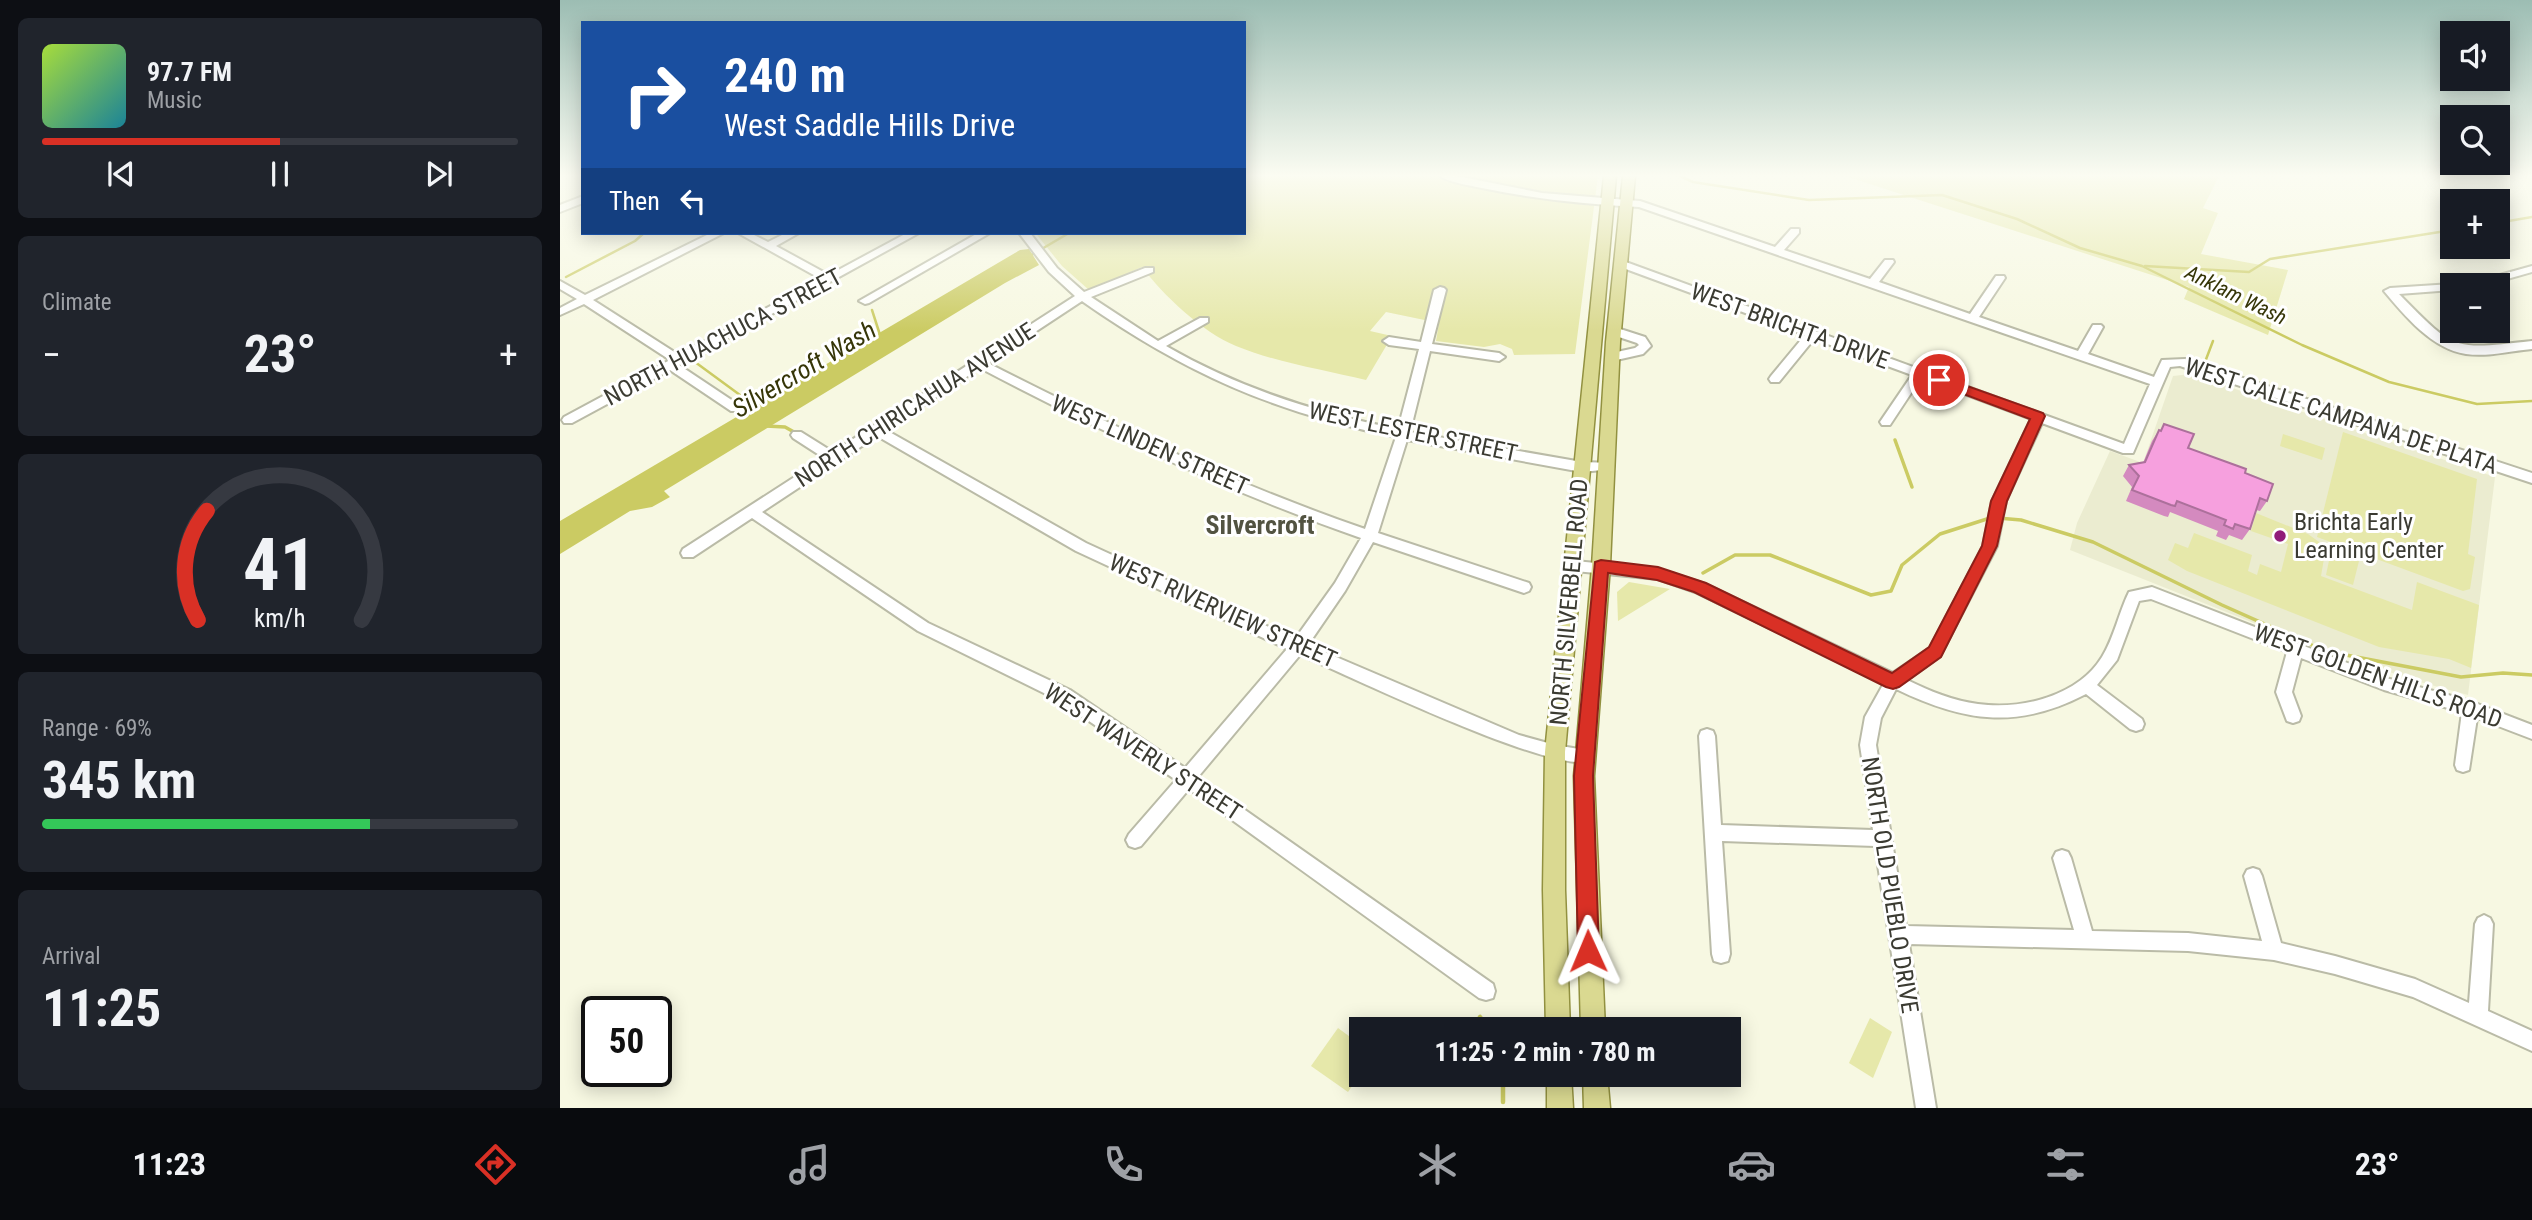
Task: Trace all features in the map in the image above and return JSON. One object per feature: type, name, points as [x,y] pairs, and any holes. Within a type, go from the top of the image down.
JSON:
[{"type":"main road","name":"NORTH SILVERBELL ROAD","points":[[1558,1017],[1554,890],[1555,752],[1575,566],[1582,467],[1614,228]]},
{"type":"main road","name":"NORTH SILVERBELL ROAD","points":[[1592,1017],[1585,756],[1607,467],[1614,331],[1611,262]]},
{"type":"main road","points":[[1559,1087],[1560,1108]]},
{"type":"main road","points":[[1596,1087],[1598,1108]]},
{"type":"street","name":"WEST CALLE CAMPANA DE PLATA","points":[[1709,228],[2157,382],[2166,363],[2181,362],[2532,478]]},
{"type":"street","points":[[1777,251],[1795,231]]},
{"type":"street","points":[[560,312],[715,235]]},
{"type":"street","points":[[747,235],[830,279]]},
{"type":"street","points":[[768,246],[790,235]]},
{"type":"street","name":"NORTH HUACHUCA STREET","points":[[568,420],[910,235]]},
{"type":"street","points":[[865,301],[981,235]]},
{"type":"street","name":"WEST LESTER STREET","points":[[1026,235],[1053,270],[1083,296],[1157,346],[1199,369],[1265,397],[1356,425],[1582,467],[1607,467]]},
{"type":"street","name":"WEST BRICHTA DRIVE","points":[[1611,262],[2128,450],[2157,382]]},
{"type":"street","points":[[1872,284],[1889,262]]},
{"type":"street","points":[[2510,275],[2532,268]]},
{"type":"street","name":"NORTH CHIRICAHUA AVENUE","points":[[688,552],[1083,296],[1149,270]]},
{"type":"street","points":[[1973,318],[2000,278]]},
{"type":"street","points":[[560,285],[735,408]]},
{"type":"street","points":[[2440,288],[2390,291],[2440,340]]},
{"type":"street","points":[[1135,840],[1298,647],[1340,587],[1370,536],[1403,434],[1440,290]]},
{"type":"street","points":[[1157,346],[1204,320]]},
{"type":"street","points":[[2082,355],[2097,327]]},
{"type":"street","points":[[1612,357],[1639,351],[1644,346],[1641,340],[1614,331]]},
{"type":"street","points":[[1776,379],[1812,334]]},
{"type":"street","points":[[1389,341],[1499,357]]},
{"type":"street","points":[[2444,343],[2453,350],[2532,345]]},
{"type":"street","name":"WEST LINDEN STREET","points":[[979,363],[1102,427],[1239,487],[1370,536],[1524,587]]},
{"type":"street","points":[[1886,422],[1919,373]]},
{"type":"street","name":"NORTH OLD PUEBLO DRIVE","points":[[1926,1108],[1868,745],[1873,718],[1893,681],[1935,652],[1990,546],[2038,416]]},
{"type":"street","name":"WEST RIVERVIEW STREET","points":[[876,430],[1081,547],[1298,647],[1516,741],[1555,752],[1585,756]]},
{"type":"street","points":[[797,435],[833,458]]},
{"type":"street","name":"WEST WAVERLY STREET","points":[[751,511],[923,627],[1064,695],[1188,779],[1486,991]]},
{"type":"street","points":[[1575,566],[1601,566],[1658,574],[1700,588],[1934,700],[1979,710],[2019,710],[2056,702],[2087,686],[2136,724]]},
{"type":"street","name":"WEST GOLDEN HILLS ROAD","points":[[2087,686],[2109,660],[2134,596],[2145,593],[2160,594],[2384,684],[2470,708],[2532,733]]},
{"type":"street","points":[[2293,716],[2284,692],[2295,650]]},
{"type":"street","points":[[2463,765],[2470,708]]},
{"type":"street","points":[[1707,736],[1721,954]]},
{"type":"street","points":[[1713,833],[1881,838]]},
{"type":"street","points":[[2062,858],[2087,941]]},
{"type":"street","points":[[2253,876],[2274,951]]},
{"type":"street","points":[[2478,1015],[2484,924]]},
{"type":"street","points":[[1899,936],[2188,943],[2274,951],[2415,988],[2532,1041]]},
{"type":"shaded area","points":[[1029,249],[1039,265],[1005,283],[664,491],[670,497],[652,507],[630,511],[560,554],[560,521],[1020,250]]},
{"type":"shaded area","name":"Brichta Early Learning Center","points":[[2191,374],[2495,477],[2468,695],[2409,679],[2259,625],[2070,550],[2077,523],[2110,451],[2143,463],[2173,376]]},
{"type":"green space","points":[[1246,228],[1591,228],[1575,354],[1514,355],[1512,349],[1500,344],[1484,347],[1436,341],[1439,323],[1386,312],[1370,331],[1392,336],[1366,380],[1267,357],[1223,340],[1184,312],[1142,267],[1089,290],[1062,266],[1037,235],[1246,235]]},
{"type":"green space","points":[[2005,228],[2212,228],[2201,254],[2288,270],[2268,335],[2184,299],[2189,287]]},
{"type":"green space","points":[[2343,432],[2477,479],[2468,554],[2475,557],[2470,589],[2463,591],[2317,537]]},
{"type":"green space","points":[[2283,434],[2325,448],[2322,460],[2280,446]]},
{"type":"green space","points":[[2256,513],[2308,534],[2326,547],[2321,576],[2412,610],[2417,582],[2479,605],[2471,668],[2449,659],[2379,647],[2187,571],[2168,560],[2175,543],[2188,548],[2194,533],[2252,555],[2248,571],[2257,575],[2260,564],[2281,572],[2288,544],[2251,531]]},
{"type":"green space","points":[[2331,551],[2359,561],[2353,585],[2326,575]]},
{"type":"green space","points":[[1629,582],[1670,589],[1618,621],[1617,592]]},
{"type":"green space","points":[[1870,1018],[1892,1032],[1873,1078],[1849,1063]]},
{"type":"green space","points":[[1338,1028],[1349,1036],[1349,1087],[1351,1087],[1348,1092],[1311,1066]]},
{"type":"building","points":[[2164,424],[2194,434],[2188,448],[2246,469],[2245,473],[2273,484],[2267,501],[2260,498],[2250,529],[2235,524],[2233,529],[2224,525],[2226,520],[2177,501],[2175,506],[2132,490],[2139,476],[2129,465],[2145,462]]},
{"type":"waterway","name":"Anklam Wash","points":[[2036,228],[2080,248],[2142,266],[2302,345],[2389,382],[2477,404],[2532,401]]},
{"type":"waterway","points":[[2145,266],[2249,272],[2270,259],[2440,232]]},
{"type":"waterway","points":[[566,277],[642,235]]},
{"type":"waterway","name":"Silvercroft Wash","points":[[1028,257],[1066,235]]},
{"type":"waterway","points":[[872,310],[881,338]]},
{"type":"waterway","points":[[2205,362],[2213,341]]},
{"type":"waterway","points":[[695,362],[755,406],[755,409]]},
{"type":"waterway","points":[[766,426],[785,427],[794,432]]},
{"type":"waterway","points":[[1895,440],[1912,487]]},
{"type":"waterway","points":[[1703,573],[1735,555],[1770,555],[1871,595],[1891,591],[1902,565],[1940,534],[1990,518]]},
{"type":"waterway","points":[[1998,518],[2021,520],[2093,542],[2222,605],[2325,651],[2461,677],[2503,673],[2532,675]]},
{"type":"waterway","points":[[1503,1087],[1503,1102]]},
{"type":"place","name":"Brichta Early Learning Center","points":[[2280,536]]},
{"type":"district","name":"Silvercroft","points":[[1260,525]]},
{"type":"route","points":[[1588,951],[1584,776],[1601,566],[1658,574],[1700,588],[1893,681],[1935,652],[1990,546],[1999,501],[2038,416],[1939,380]]}]
